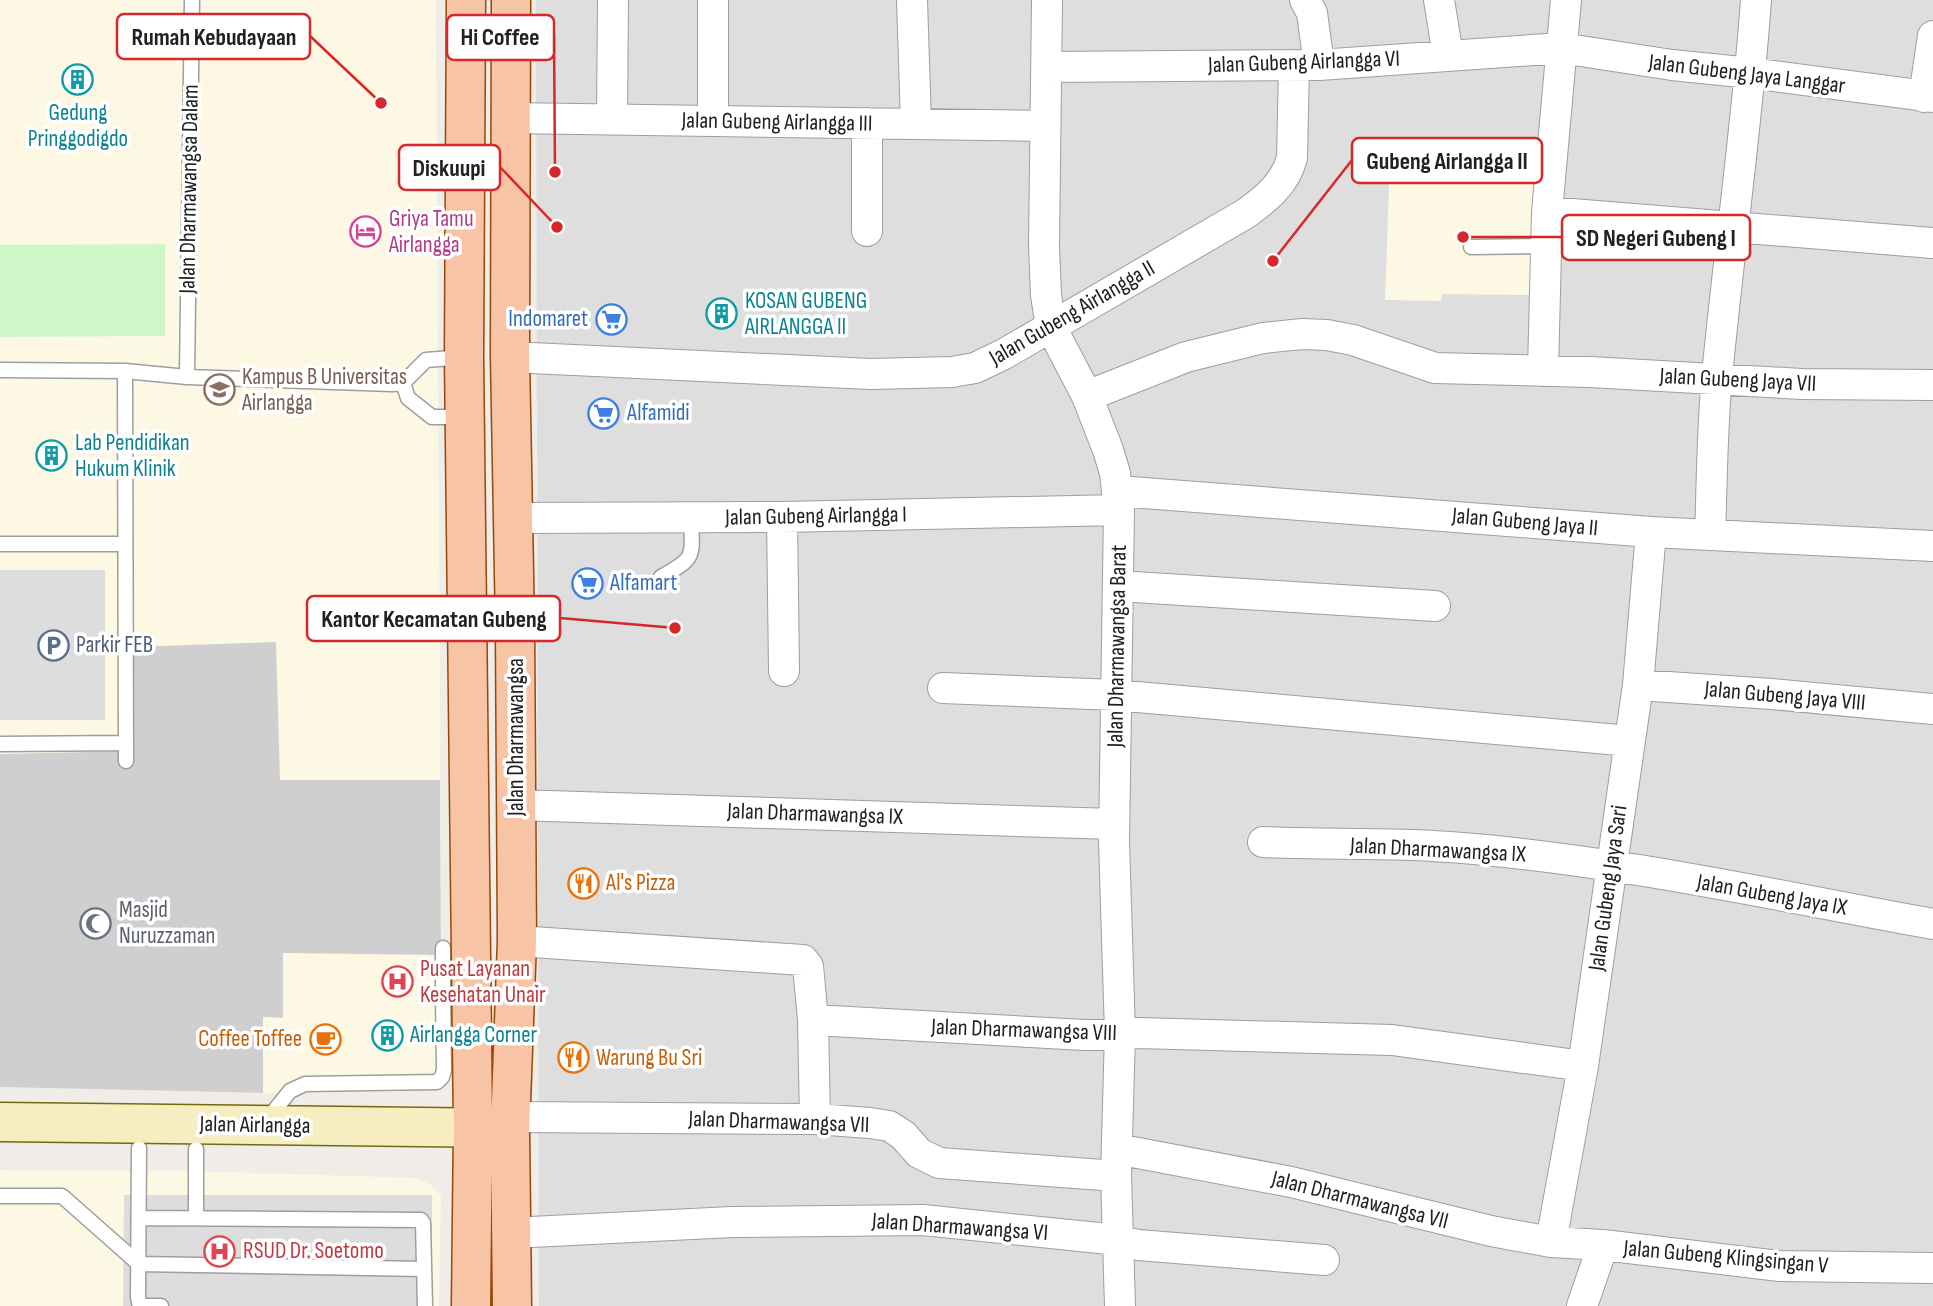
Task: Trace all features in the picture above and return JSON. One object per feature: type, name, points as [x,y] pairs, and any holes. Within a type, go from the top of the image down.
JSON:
[{"type":"main road","name":"Jalan Dharmawangsa","points":[[466,0],[464,357],[467,626],[458,998],[495,1136],[511,1233],[512,1306]]},
{"type":"main road","name":"Jalan Dharmawangsa","points":[[471,1306],[495,1136],[516,942],[515,627],[510,357],[510,0]]},
{"type":"main road","points":[[467,626],[515,627]]},
{"type":"main road","name":"Jalan Airlangga","points":[[0,1122],[263,1125],[495,1136]]},
{"type":"main road","name":"Jalan Airlangga","points":[[0,1147],[196,1149],[495,1136]]},
{"type":"street","points":[[612,119],[613,0]]},
{"type":"street","points":[[713,0],[713,121]]},
{"type":"street","points":[[912,0],[916,124]]},
{"type":"street","name":"Jalan Dharmawangsa Barat","points":[[1047,0],[1044,246],[1046,295],[1051,327],[1087,396],[1108,450],[1119,500],[1114,824],[1120,1033],[1116,1163],[1119,1306]]},
{"type":"street","name":"Jalan Gubeng Airlangga II","points":[[510,357],[871,374],[952,372],[975,368],[1004,354],[1245,214],[1278,187],[1290,167],[1306,65],[1312,13],[1306,0]]},
{"type":"street","points":[[1439,0],[1448,55]]},
{"type":"street","points":[[1543,371],[1547,212],[1566,0]]},
{"type":"street","points":[[1710,535],[1717,380],[1751,73],[1756,0]]},
{"type":"street","points":[[1928,97],[1933,36]]},
{"type":"street","name":"Jalan Gubeng Airlangga VI","points":[[1047,67],[1306,65],[1561,48]]},
{"type":"street","name":"Jalan Gubeng Jaya Langgar","points":[[1561,48],[1672,65],[1928,97]]},
{"type":"street","name":"Jalan Gubeng Airlangga III","points":[[510,118],[1045,127]]},
{"type":"street","points":[[867,123],[867,231]]},
{"type":"street","points":[[1547,212],[1933,243]]},
{"type":"street","name":"Jalan Gubeng Jaya VII","points":[[1087,396],[1186,357],[1263,338],[1302,334],[1353,340],[1435,368],[1802,384],[1933,385]]},
{"type":"street","name":"Jalan Gubeng Airlangga I","points":[[513,518],[782,517],[1119,500]]},
{"type":"street","name":"Jalan Gubeng Jaya II","points":[[1119,500],[1933,546]]},
{"type":"street","points":[[782,517],[784,671]]},
{"type":"street","name":"Jalan Gubeng Jaya Sari","points":[[1551,1242],[1583,1066],[1638,685],[1651,532]]},
{"type":"street","points":[[1119,586],[1435,606]]},
{"type":"street","name":"Jalan Gubeng Jaya VIII","points":[[1638,685],[1933,709]]},
{"type":"street","points":[[943,688],[1115,695],[1630,741]]},
{"type":"street","name":"Jalan Dharmawangsa IX","points":[[516,805],[1114,824]]},
{"type":"street","name":"Jalan Dharmawangsa IX","points":[[1263,842],[1448,847],[1612,866]]},
{"type":"street","name":"Jalan Gubeng Jaya IX","points":[[1612,866],[1933,924]]},
{"type":"street","points":[[516,942],[803,960],[808,966],[813,1020],[815,1119]]},
{"type":"street","name":"Jalan Dharmawangsa VIII","points":[[813,1020],[937,1029],[1084,1035],[1120,1033],[1392,1040],[1583,1066]]},
{"type":"street","name":"Jalan Dharmawangsa VII","points":[[495,1136],[815,1119],[889,1126],[903,1135],[927,1159],[951,1165],[1116,1163],[1291,1182],[1491,1231],[1551,1242],[1603,1245]]},
{"type":"street","name":"Jalan Dharmawangsa VI","points":[[511,1233],[732,1222],[923,1220],[1118,1240],[1138,1245],[1324,1260]]},
{"type":"street","points":[[1582,1306],[1603,1245]]},
{"type":"street","name":"Jalan Gubeng Klingsingan V","points":[[1603,1245],[1780,1266],[1933,1268]]},
{"type":"lane","name":"Jalan Dharmawangsa Dalam","points":[[187,377],[192,0]]},
{"type":"lane","points":[[1471,247],[1546,246]]},
{"type":"lane","points":[[0,370],[125,371],[187,377],[403,383],[426,360],[464,357]]},
{"type":"lane","points":[[125,371],[126,761]]},
{"type":"lane","points":[[403,383],[408,398],[432,417],[466,416]]},
{"type":"lane","points":[[661,577],[685,564],[691,555],[691,517]]},
{"type":"lane","points":[[0,544],[125,544]]},
{"type":"lane","points":[[0,744],[125,743]]},
{"type":"lane","points":[[263,1125],[290,1091],[305,1084],[438,1082],[444,1070],[458,998],[443,948]]},
{"type":"lane","points":[[139,1148],[139,1303],[142,1306],[161,1306]]},
{"type":"lane","points":[[196,1149],[196,1218]]},
{"type":"lane","points":[[0,1196],[62,1196],[139,1264],[424,1269]]},
{"type":"lane","points":[[139,1218],[421,1220],[425,1306]]},
{"type":"shaded area","name":"Kampus B Universitas Airlangga","points":[[0,0],[436,0],[442,1059],[427,1090],[263,1093],[0,1087]]},
{"type":"shaded area","points":[[536,0],[1933,0],[1933,1306],[539,1306]]},
{"type":"shaded area","points":[[1390,156],[1442,156],[1443,180],[1540,179],[1538,295],[1442,294],[1441,301],[1385,300]]},
{"type":"shaded area","name":"Parkir FEB","points":[[0,570],[105,570],[105,720],[0,720]]},
{"type":"shaded area","points":[[276,642],[280,780],[440,780],[441,955],[283,953],[283,1018],[263,1017],[263,1093],[0,1087],[0,754],[134,751],[130,647]]},
{"type":"shaded area","name":"RSUD Dr. Soetomo","points":[[0,1170],[194,1171],[417,1178],[432,1186],[441,1196],[439,1306],[0,1306]]},
{"type":"shaded area","points":[[124,1195],[432,1195],[432,1306],[123,1306]]},
{"type":"green space","points":[[165,244],[165,336],[0,337],[0,245]]},
{"type":"place","name":"Gedung Pringgodigdo","points":[[78,79]]},
{"type":"place","name":"Rumah Kebudayaan","points":[[381,103]]},
{"type":"place","name":"Hi Coffee","points":[[555,172]]},
{"type":"place","name":"Diskuupi","points":[[557,227]]},
{"type":"place","name":"Griya Tamu Airlangga","points":[[366,232]]},
{"type":"place","name":"SD Negeri Gubeng I","points":[[1463,237]]},
{"type":"place","name":"Gubeng Airlangga II","points":[[1273,261]]},
{"type":"place","name":"KOSAN GUBENG AIRLANGGA II","points":[[722,314]]},
{"type":"place","name":"Indomaret","points":[[611,319]]},
{"type":"place","name":"Kampus B Universitas Airlangga","points":[[219,390]]},
{"type":"place","name":"Alfamidi","points":[[604,413]]},
{"type":"place","name":"Lab Pendidikan Hukum Klinik","points":[[52,456]]},
{"type":"place","name":"Alfamart","points":[[587,583]]},
{"type":"place","name":"Kantor Kecamatan Gubeng","points":[[675,628]]},
{"type":"place","name":"Parkir FEB","points":[[53,645]]},
{"type":"place","name":"Al's Pizza","points":[[583,883]]},
{"type":"place","name":"Masjid Nuruzzaman","points":[[96,923]]},
{"type":"place","name":"Pusat Layanan Kesehatan Unair","points":[[397,982]]},
{"type":"place","name":"Airlangga Corner","points":[[387,1035]]},
{"type":"place","name":"Coffee Toffee","points":[[325,1039]]},
{"type":"place","name":"Warung Bu Sri","points":[[573,1058]]},
{"type":"place","name":"RSUD Dr. Soetomo","points":[[220,1251]]}]
